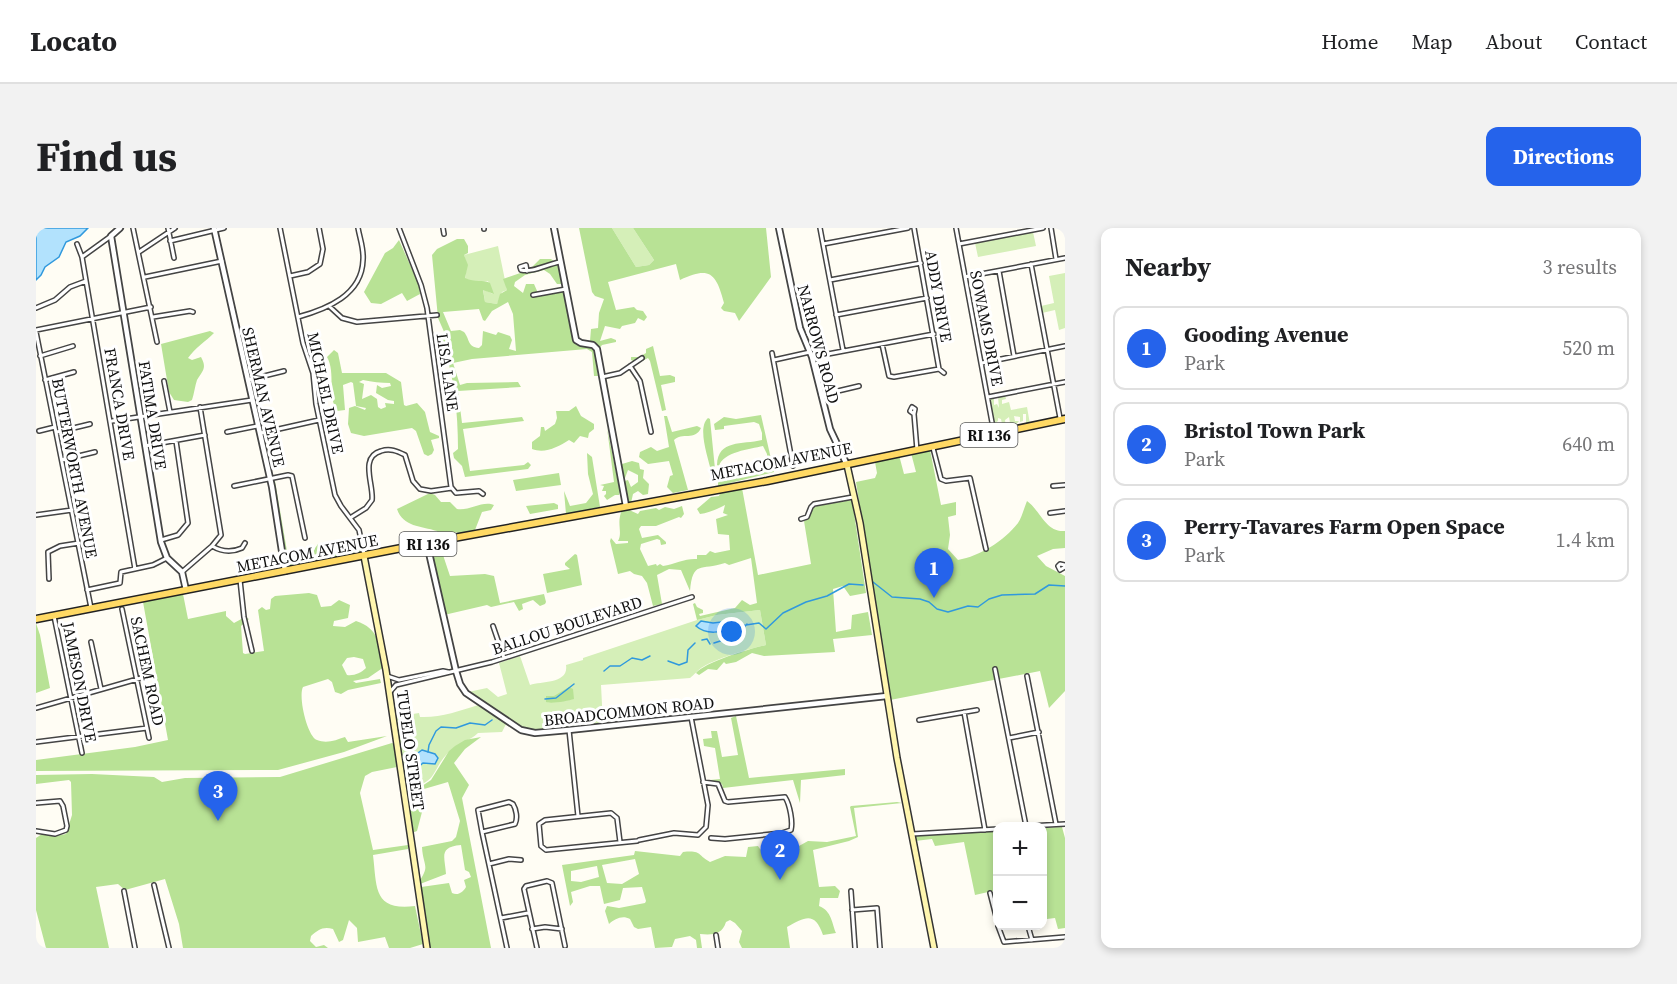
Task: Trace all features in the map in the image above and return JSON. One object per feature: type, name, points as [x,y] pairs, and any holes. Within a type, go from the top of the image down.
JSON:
[{"type":"main road","name":"METACOM AVENUE","points":[[36,619],[1063,420]]},
{"type":"main road","points":[[847,463],[855,497],[887,696],[934,948]]},
{"type":"main road","name":"TUPELO STREET","points":[[364,556],[390,692],[427,948]]},
{"type":"street","points":[[82,257],[120,228]]},
{"type":"street","points":[[134,228],[158,342]]},
{"type":"street","points":[[139,252],[168,230],[175,228]]},
{"type":"street","points":[[170,241],[224,228]]},
{"type":"street","name":"MICHAEL DRIVE","points":[[280,228],[305,350],[313,373],[335,495],[361,536],[364,556]]},
{"type":"street","points":[[290,276],[308,272],[320,264],[323,249],[319,228]]},
{"type":"street","points":[[298,317],[329,306],[350,292],[360,276],[363,259],[358,228]]},
{"type":"street","name":"LISA LANE","points":[[399,228],[421,285],[429,317],[452,488]]},
{"type":"street","points":[[443,228],[444,234]]},
{"type":"street","points":[[554,228],[576,340],[581,344],[593,345],[596,348],[626,506]]},
{"type":"street","name":"NARROWS ROAD","points":[[779,228],[797,319],[811,354],[830,429],[847,463]]},
{"type":"street","points":[[820,228],[843,350]]},
{"type":"street","points":[[823,244],[908,228]]},
{"type":"street","name":"ADDY DRIVE","points":[[914,228],[939,369]]},
{"type":"street","name":"SOWAMS DRIVE","points":[[956,228],[994,433]]},
{"type":"street","points":[[959,244],[1043,228]]},
{"type":"street","points":[[1051,228],[1056,260]]},
{"type":"street","name":"SHERMAN AVENUE","points":[[214,229],[270,479],[285,571]]},
{"type":"street","points":[[168,230],[174,258]]},
{"type":"street","name":"FATIMA DRIVE","points":[[111,236],[161,540],[167,558],[182,572]]},
{"type":"street","name":"FRANCA DRIVE","points":[[77,244],[82,257],[93,317],[135,569]]},
{"type":"street","points":[[965,277],[1065,258]]},
{"type":"street","points":[[145,277],[222,261]]},
{"type":"street","points":[[527,271],[560,262]]},
{"type":"street","points":[[830,280],[921,263]]},
{"type":"street","points":[[1031,264],[1053,384],[1063,420]]},
{"type":"street","points":[[999,271],[1014,356]]},
{"type":"street","points":[[36,308],[58,298],[70,287],[86,281]]},
{"type":"street","points":[[533,295],[566,289]]},
{"type":"street","points":[[836,315],[927,298]]},
{"type":"street","points":[[329,306],[342,318],[353,322],[437,315]]},
{"type":"street","points":[[36,331],[93,317],[151,307]]},
{"type":"street","points":[[153,317],[190,310],[193,312]]},
{"type":"street","name":"BUTTERWORTH AVENUE","points":[[36,331],[42,371],[57,432],[91,608]]},
{"type":"street","points":[[774,360],[934,334]]},
{"type":"street","points":[[882,344],[889,376],[939,369],[944,373]]},
{"type":"street","points":[[40,356],[73,346]]},
{"type":"street","points":[[982,363],[1065,346]]},
{"type":"street","points":[[772,353],[793,466]]},
{"type":"street","points":[[602,377],[617,374],[642,357]]},
{"type":"street","points":[[630,366],[640,381],[651,432]]},
{"type":"street","points":[[248,380],[284,371]]},
{"type":"street","points":[[45,380],[74,372]]},
{"type":"street","points":[[164,381],[170,412]]},
{"type":"street","points":[[988,397],[1065,382]]},
{"type":"street","points":[[821,395],[860,386]]},
{"type":"street","points":[[111,421],[252,400]]},
{"type":"street","points":[[186,590],[182,572],[221,535],[200,407]]},
{"type":"street","points":[[914,414],[915,450]]},
{"type":"street","points":[[259,434],[320,420]]},
{"type":"street","points":[[57,432],[90,424]]},
{"type":"street","points":[[227,432],[257,426]]},
{"type":"street","points":[[39,432],[55,427]]},
{"type":"street","points":[[146,446],[205,435]]},
{"type":"street","points":[[161,540],[178,535],[188,523],[176,441]]},
{"type":"street","points":[[932,446],[941,479],[946,481],[970,478],[986,549]]},
{"type":"street","points":[[350,518],[366,508],[372,500],[369,464],[375,454],[381,451],[392,450],[405,455],[413,481],[420,489],[431,491],[452,488],[456,493],[479,490],[483,494]]},
{"type":"street","points":[[62,460],[95,452]]},
{"type":"street","points":[[234,486],[292,476],[304,538]]},
{"type":"street","points":[[1053,486],[1065,485]]},
{"type":"street","points":[[801,519],[807,517],[814,504],[855,497]]},
{"type":"street","points":[[36,515],[72,510]]},
{"type":"street","points":[[1050,513],[1065,511]]},
{"type":"street","points":[[49,579],[47,560],[50,550],[79,543]]},
{"type":"street","points":[[212,546],[225,552],[242,548],[245,543]]},
{"type":"street","name":"BROADCOMMON ROAD","points":[[427,544],[460,684],[466,693],[521,730],[535,733],[568,730],[887,696]]},
{"type":"street","points":[[87,590],[120,583],[121,572],[153,565],[167,558]]},
{"type":"street","points":[[240,580],[244,617],[252,651]]},
{"type":"street","name":"BALLOU BOULEVARD","points":[[387,676],[399,680],[443,671],[456,671],[504,658],[692,597]]},
{"type":"street","name":"SACHEM ROAD","points":[[122,609],[149,738]]},
{"type":"street","name":"JAMESON DRIVE","points":[[54,616],[82,753]]},
{"type":"street","points":[[493,626],[504,658]]},
{"type":"street","points":[[91,642],[101,689]]},
{"type":"street","points":[[995,669],[1026,822]]},
{"type":"street","name":"BALLOU BOULEVARD","points":[[390,692],[396,685],[448,672]]},
{"type":"street","points":[[36,708],[148,676]]},
{"type":"street","points":[[1026,676],[1056,824]]},
{"type":"street","points":[[919,720],[977,710]]},
{"type":"street","points":[[964,712],[985,830]]},
{"type":"street","points":[[620,842],[618,821],[615,814],[611,813],[540,822],[539,826],[542,848],[546,850],[620,842],[638,840],[673,833],[692,835],[701,833],[706,827],[709,811],[691,717]]},
{"type":"street","points":[[36,742],[147,728]]},
{"type":"street","points":[[568,730],[578,816]]},
{"type":"street","points":[[1009,738],[1039,732]]},
{"type":"street","points":[[704,782],[718,784],[725,801],[728,802],[785,797],[792,825],[790,830],[782,833],[725,839],[711,838]]},
{"type":"street","points":[[36,803],[60,801],[67,826],[66,830],[58,834],[36,831]]},
{"type":"street","points":[[482,832],[515,824],[517,818],[513,804],[509,802],[479,809],[482,832],[507,948]]},
{"type":"street","points":[[1047,825],[1065,824]]},
{"type":"street","points":[[912,834],[993,829]]},
{"type":"street","points":[[489,864],[509,859],[521,860]]},
{"type":"street","points":[[537,948],[525,886],[551,881],[565,946]]},
{"type":"street","points":[[154,885],[169,948]]},
{"type":"street","points":[[124,891],[135,948]]},
{"type":"street","points":[[851,891],[855,948]]},
{"type":"street","points":[[990,893],[993,905]]},
{"type":"street","points":[[852,910],[876,908],[880,948]]},
{"type":"street","points":[[501,918],[529,913]]},
{"type":"street","points":[[532,929],[545,927],[562,929]]},
{"type":"street","points":[[999,930],[1003,942],[1065,937]]},
{"type":"street","points":[[1029,930],[1032,940]]},
{"type":"street","points":[[716,935],[718,948]]},
{"type":"street","points":[[1020,941],[1021,948]]},
{"type":"green space","points":[[579,228],[612,228],[636,267],[649,265],[654,260],[633,228],[766,228],[771,277],[739,321],[735,313],[724,311],[721,308],[724,303],[721,293],[710,275],[698,273],[680,280],[676,264],[608,282],[616,310],[634,307],[643,311],[647,317],[644,321],[638,318],[635,323],[622,326],[620,329],[605,326],[600,341],[611,338],[616,342],[602,345],[599,349],[594,342],[590,341],[591,329],[598,328],[599,313],[604,299],[595,296],[592,292]]},
{"type":"green space","points":[[612,228],[633,228],[654,260],[649,265],[636,267]]},
{"type":"green space","points":[[1033,232],[1036,246],[978,257],[975,243]]},
{"type":"green space","points":[[457,239],[464,239],[468,246],[468,253],[464,255],[468,265],[465,278],[490,283],[494,294],[483,290],[485,302],[497,304],[500,294],[507,290],[503,279],[529,270],[540,259],[551,259],[559,265],[562,284],[557,284],[544,270],[525,275],[515,282],[514,286],[523,293],[526,284],[534,284],[538,293],[533,296],[565,291],[576,345],[586,345],[594,349],[598,376],[594,376],[592,352],[587,349],[472,359],[453,363],[460,385],[518,382],[521,387],[458,391],[462,423],[522,417],[524,421],[463,429],[470,471],[524,465],[528,462],[531,465],[528,469],[465,477],[462,466],[454,458],[453,453],[458,449],[456,407],[450,367],[442,340],[440,340],[441,335],[445,334],[438,318],[432,255],[437,249]],"holes":[[[508,302],[513,314],[516,351],[509,349],[512,340],[510,336],[498,332],[496,335],[483,331],[482,345],[479,348],[472,346],[464,332],[451,331],[443,312],[479,309],[485,321],[492,311]]]},
{"type":"green space","points":[[399,240],[419,285],[420,294],[407,301],[402,293],[381,304],[371,303],[364,292],[385,253]]},
{"type":"green space","points":[[498,246],[507,290],[502,292],[497,304],[485,302],[483,289],[493,294],[488,281],[472,282],[465,279],[467,265],[464,255]]},
{"type":"green space","points":[[1065,273],[1065,328],[1059,330],[1055,310],[1042,313],[1041,306],[1054,303],[1049,276]]},
{"type":"green space","points":[[210,331],[214,333],[188,358],[192,360],[201,357],[204,364],[192,400],[188,402],[174,400],[169,392],[161,344]]},
{"type":"green space","points":[[653,346],[660,376],[675,377],[675,382],[661,385],[666,410],[662,411],[650,361],[648,358],[638,363],[631,360],[631,357],[639,357],[646,353],[646,349]]},
{"type":"green space","points":[[334,350],[338,353],[342,373],[386,373],[401,382],[404,405],[417,403],[425,412],[430,432],[439,436],[431,440],[434,450],[432,454],[428,456],[424,454],[416,431],[412,428],[364,436],[351,433],[348,424],[349,408],[355,406],[365,410],[366,408],[356,406],[351,382],[343,385],[345,410],[337,411],[332,398],[331,370],[327,357]],"holes":[[[363,380],[390,383],[391,386],[382,388],[377,385],[376,393],[394,401],[394,404],[385,403],[386,407],[381,409],[378,407],[377,399],[371,395],[362,399],[364,384],[359,382]]]},
{"type":"green space","points":[[1005,395],[1006,399],[1002,400],[1002,404],[1009,402],[1011,410],[1027,407],[1030,424],[1026,424],[1026,414],[1023,414],[1023,421],[1020,422],[1020,417],[1014,416],[1015,421],[1019,421],[1015,426],[1010,423],[1009,417],[1005,420],[1006,428],[996,430],[995,427],[1002,424],[1001,419],[998,418],[994,424],[990,399],[994,397],[994,405],[997,404],[999,408],[998,397]]},
{"type":"green space","points":[[576,406],[581,416],[594,424],[594,429],[589,433],[588,438],[580,436],[574,443],[569,440],[547,450],[532,449],[532,442],[540,436],[541,427],[544,427],[545,431],[555,424],[556,411],[569,411]]},
{"type":"green space","points":[[761,415],[774,472],[718,486],[718,477],[730,479],[767,471],[767,454],[763,446],[751,448],[731,454],[719,466],[717,465],[718,457],[726,447],[762,440],[762,433],[759,424],[754,422],[724,426],[724,429],[715,430],[714,424],[724,417],[736,419]]},
{"type":"green space","points":[[664,416],[667,416],[672,432],[697,426],[701,428],[695,434],[674,440],[688,490],[673,493],[667,487],[670,476],[673,475],[669,461],[648,464],[639,457],[640,452],[651,447],[657,451],[669,447]]},
{"type":"green space","points":[[708,418],[710,419],[715,469],[711,471],[703,435]]},
{"type":"green space","points":[[607,428],[620,492],[619,495],[607,500],[604,496],[606,491],[602,491],[604,486],[600,485],[614,482]]},
{"type":"green space","points":[[930,450],[941,505],[956,502],[956,515],[948,517],[950,535],[948,549],[958,560],[983,551],[999,542],[1018,523],[1027,501],[1048,525],[1058,531],[1065,531],[1065,548],[1053,549],[1037,556],[1046,566],[1065,576],[1065,691],[1049,708],[1040,671],[890,700],[856,482],[875,478],[877,473],[875,462],[899,455],[904,474],[916,472],[911,453]]},
{"type":"green space","points":[[587,453],[592,457],[600,507],[566,514],[564,491],[570,506],[586,503],[593,494],[588,474]]},
{"type":"green space","points":[[618,455],[622,464],[632,461],[639,463],[640,469],[644,470],[643,478],[649,484],[648,494],[643,495],[638,491],[633,494],[631,503],[626,501],[627,492],[621,487],[621,482],[628,480],[631,487],[638,482],[638,475],[628,470],[625,478],[620,478]]},
{"type":"green space","points":[[559,473],[561,485],[516,491],[513,480]]},
{"type":"green space","points":[[275,481],[288,557],[313,551],[318,544],[325,542],[333,551],[341,553],[360,548],[360,553],[287,569],[273,482]]},
{"type":"green space","points":[[742,488],[758,575],[811,564],[804,521],[817,506],[852,500],[866,593],[850,596],[843,586],[833,589],[836,632],[851,629],[852,615],[868,612],[872,635],[833,639],[835,652],[764,656],[752,653],[736,662],[726,664],[724,662],[717,670],[708,669],[699,675],[696,673],[718,660],[766,645],[760,610],[717,615],[697,620],[693,604],[695,603],[703,610],[700,616],[735,608],[742,600],[750,605],[757,603],[751,558],[729,565],[725,563],[699,568],[693,575],[690,591],[681,570],[669,569],[657,575],[662,604],[653,606],[647,583],[642,576],[630,571],[618,574],[610,541],[611,538],[616,544],[628,543],[628,541],[618,541],[622,510],[627,509],[638,514],[640,511],[656,508],[659,510],[665,507],[674,509],[682,506],[684,514],[681,518],[656,526],[641,526],[639,529],[642,538],[658,535],[666,542],[661,545],[660,540],[657,539],[641,544],[640,549],[648,566],[660,564],[663,566],[697,559],[697,555],[706,555],[710,551],[715,553],[730,550],[729,535],[718,534],[716,519],[728,515],[723,513],[725,505],[700,514],[697,509],[711,497],[719,496],[721,491]]},
{"type":"green space","points":[[430,493],[441,502],[450,502],[457,509],[485,504],[494,505],[491,510],[482,512],[475,530],[460,534],[456,532],[453,536],[440,538],[437,531],[408,523],[397,509]]},
{"type":"green space","points":[[554,503],[558,505],[558,509],[530,514],[526,506]]},
{"type":"green space","points":[[442,552],[450,576],[485,574],[494,576],[500,603],[544,594],[546,602],[540,606],[533,600],[522,604],[523,609],[519,611],[514,602],[491,607],[487,605],[444,615],[431,556]]},
{"type":"green space","points":[[575,554],[582,585],[547,593],[543,574],[570,569],[565,563]]},
{"type":"green space","points":[[309,593],[317,595],[321,607],[331,606],[339,600],[350,605],[348,618],[334,621],[333,626],[345,627],[356,621],[364,624],[374,633],[379,645],[384,667],[368,678],[353,681],[356,683],[380,679],[381,683],[348,690],[341,694],[335,692],[332,682],[328,679],[303,687],[304,715],[313,737],[324,742],[345,737],[348,742],[387,736],[344,752],[278,770],[36,771],[36,760],[135,747],[168,740],[143,602],[183,594],[188,619],[226,611],[226,616],[234,623],[245,617],[249,619],[241,626],[243,653],[245,654],[264,651],[258,610],[262,607],[266,610],[270,609],[271,599],[275,596]],"holes":[[[347,658],[363,659],[366,668],[357,674],[347,675],[342,665]]]},
{"type":"green space","points":[[760,610],[766,645],[715,661],[701,668],[690,678],[601,685],[603,724],[536,730],[524,729],[508,720],[502,732],[478,733],[450,751],[433,775],[424,783],[405,788],[395,717],[419,713],[420,717],[435,716],[464,710],[478,705],[479,701],[468,692],[487,688],[498,697],[507,694],[499,663],[520,656],[530,685],[547,682],[559,679],[566,671],[566,665],[583,660],[583,658],[697,620],[717,615]]},
{"type":"green space","points":[[36,623],[50,688],[36,693]]},
{"type":"green space","points":[[569,687],[573,689],[574,699],[546,702],[546,696],[554,696]]},
{"type":"green space","points":[[736,716],[749,778],[845,769],[845,775],[801,780],[800,803],[793,780],[723,788],[722,784],[710,780],[720,779],[715,748],[704,746],[703,739],[712,738],[711,731],[717,731],[722,757],[738,755],[731,718]]},
{"type":"green space","points":[[481,737],[465,749],[454,763],[469,785],[462,798],[491,948],[429,948],[419,892],[421,887],[449,883],[452,893],[458,894],[466,887],[464,880],[471,877],[465,870],[461,845],[449,848],[444,854],[446,874],[418,883],[425,869],[422,847],[452,841],[456,837],[460,821],[448,782],[424,789],[422,786],[431,780],[449,751],[455,746],[465,740]]},
{"type":"green space","points":[[392,743],[397,767],[372,772],[365,776],[360,793],[373,850],[408,845],[408,849],[373,855],[375,878],[384,901],[401,907],[415,906],[423,944],[410,948],[389,948],[385,937],[358,942],[357,928],[349,920],[343,940],[339,942],[333,929],[329,928],[321,929],[311,936],[310,941],[316,947],[324,945],[328,948],[183,948],[179,924],[165,879],[125,890],[118,884],[96,887],[109,948],[46,948],[36,910],[36,838],[42,834],[56,836],[66,834],[72,815],[71,782],[69,780],[36,784],[36,775],[92,774],[154,777],[162,782],[185,778],[280,777]]},
{"type":"green space","points":[[411,788],[420,791],[422,812],[417,831],[412,833],[406,791]]},
{"type":"green space","points":[[902,803],[854,808],[858,837],[813,850],[819,887],[835,886],[840,891],[838,898],[820,898],[819,906],[829,914],[836,933],[823,935],[817,922],[809,918],[787,927],[790,948],[742,948],[739,942],[742,931],[730,920],[719,932],[700,934],[702,948],[697,948],[696,940],[690,936],[675,939],[672,947],[655,948],[651,927],[638,929],[634,927],[630,919],[624,917],[609,924],[605,911],[607,906],[619,908],[645,903],[642,887],[623,888],[620,900],[604,904],[600,886],[590,886],[571,892],[573,902],[570,906],[562,865],[634,855],[635,851],[680,856],[683,852],[693,852],[710,862],[725,856],[746,857],[748,847],[758,846],[766,854],[773,850],[780,852],[793,842],[799,846],[808,841],[827,842],[856,836],[851,806]],"holes":[[[635,859],[639,874],[622,884],[607,883],[602,865]],[[597,866],[599,877],[581,882],[571,881],[571,871]]]},
{"type":"green space","points":[[1062,827],[1065,838],[1065,928],[1058,929],[1055,918],[1047,919],[1047,828]]},
{"type":"green space","points":[[993,831],[993,891],[975,895],[964,842],[935,846],[932,839],[915,841],[915,836]]},
{"type":"water","points":[[36,228],[88,228],[80,236],[66,242],[59,257],[45,267],[36,280]]},
{"type":"water","points":[[701,621],[713,623],[730,621],[733,627],[724,631],[709,632],[696,626]]},
{"type":"water","points":[[422,750],[435,754],[438,758],[435,764],[423,763],[416,769],[409,769],[406,765],[407,761]]},
{"type":"waterway","points":[[873,582],[892,597],[920,599],[929,602],[937,609],[948,612],[968,606],[978,607],[989,599],[1002,595],[1035,594],[1049,585],[1065,586]]},
{"type":"waterway","points":[[733,627],[759,623],[766,629],[783,613],[806,602],[827,596],[849,584],[863,585]]},
{"type":"waterway","points":[[738,634],[747,624]]},
{"type":"waterway","points":[[714,643],[733,637]]},
{"type":"waterway","points":[[702,640],[707,639],[710,644]]},
{"type":"waterway","points":[[668,661],[679,665],[687,662],[688,650],[695,643]]},
{"type":"waterway","points":[[604,671],[610,666],[620,666],[632,658],[642,660],[650,656]]},
{"type":"waterway","points":[[545,699],[556,698],[574,684]]},
{"type":"waterway","points":[[428,752],[436,731],[441,727],[456,728],[470,723],[485,725],[492,720]]},
{"type":"place","name":"Gooding Avenue","points":[[934,598]]},
{"type":"place","name":"Perry-Tavares Farm Open Space","points":[[218,821]]},
{"type":"place","name":"Bristol Town Park","points":[[780,880]]}]
